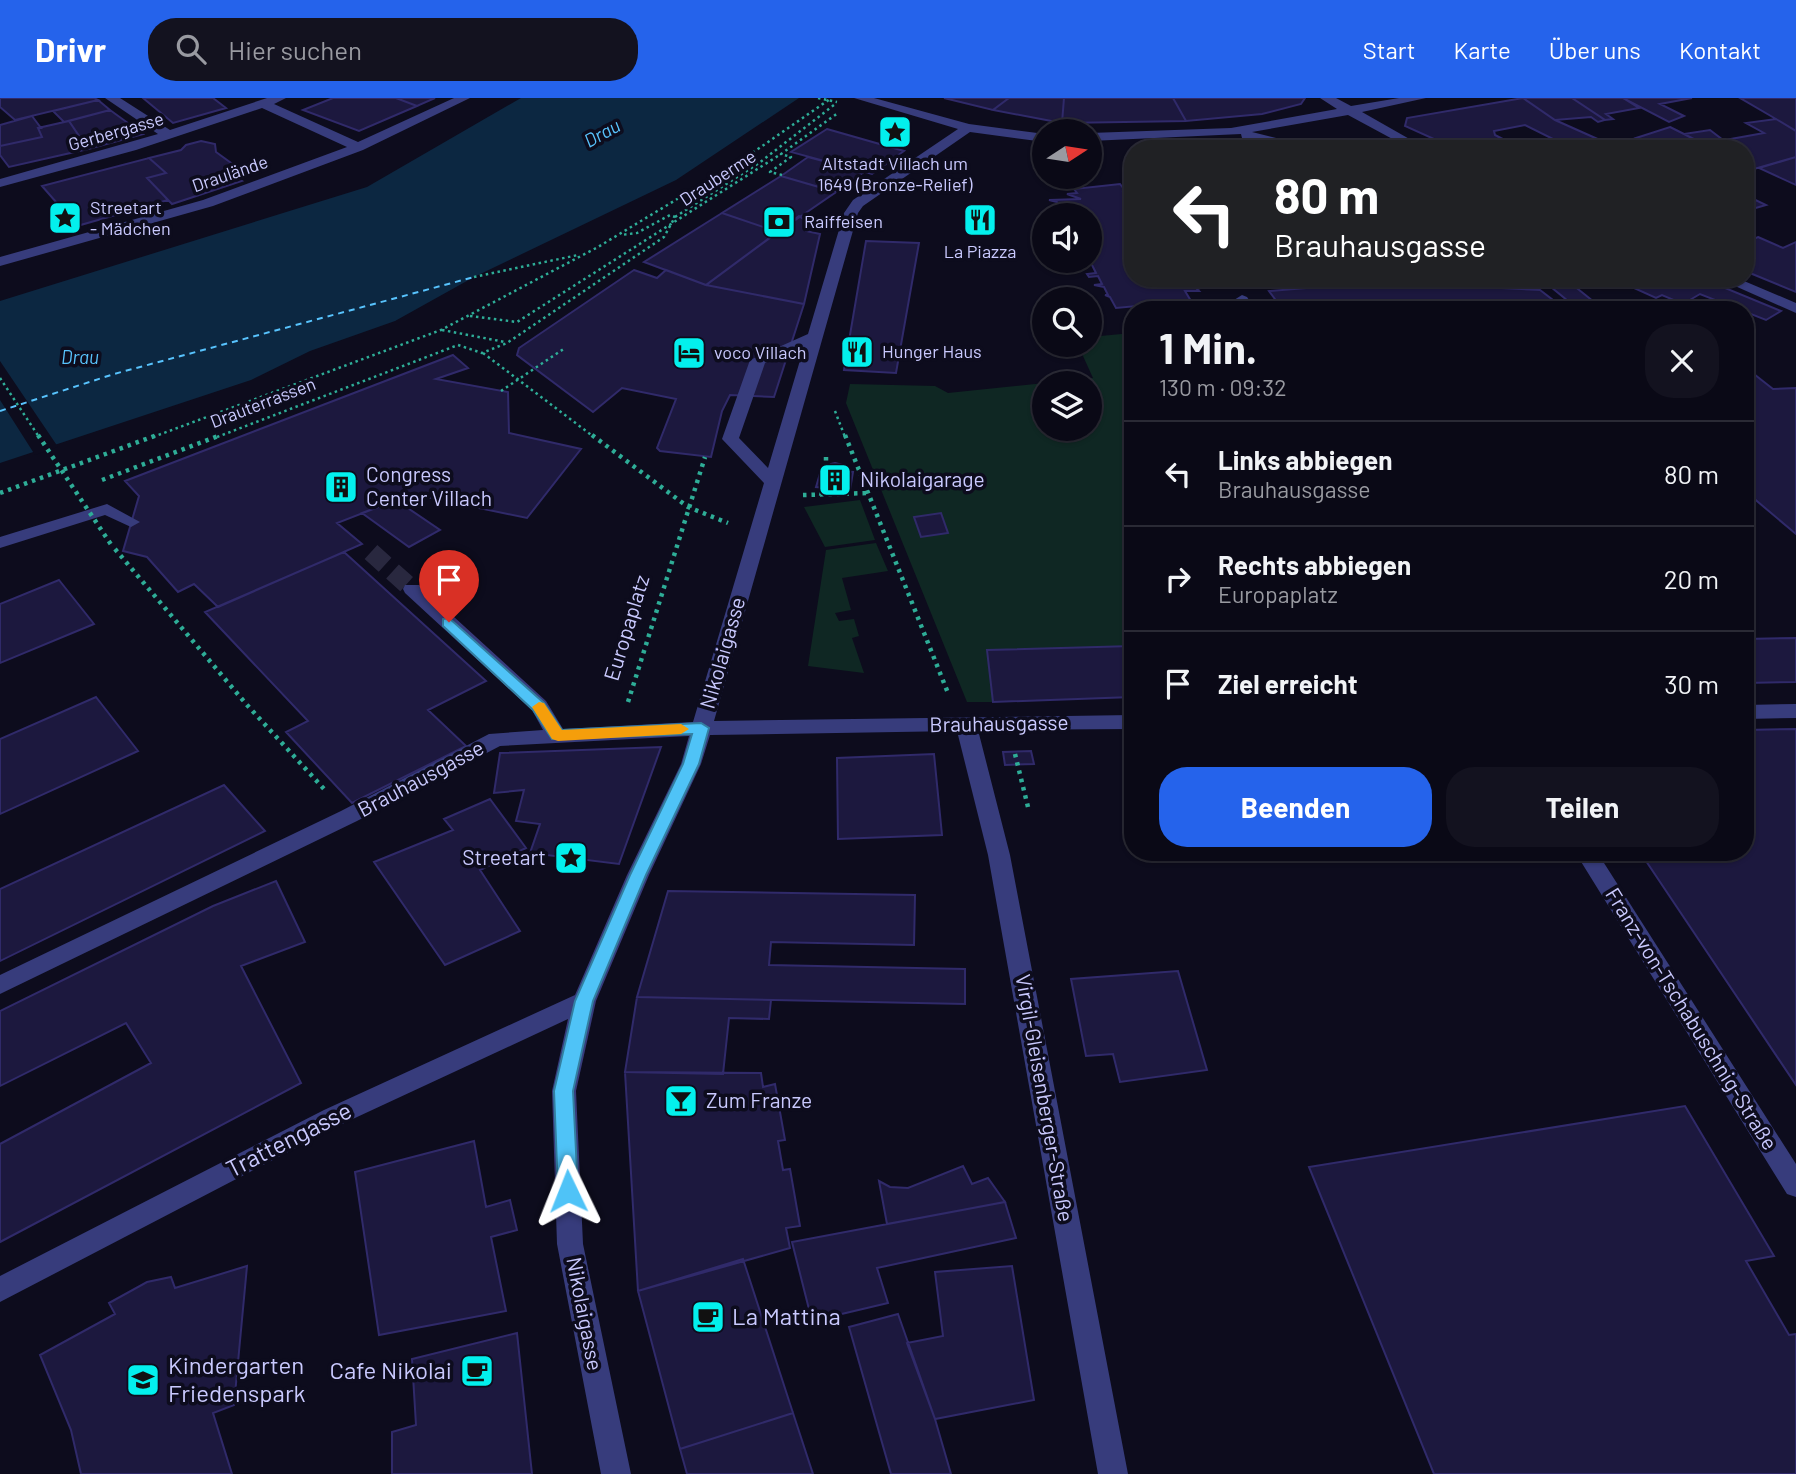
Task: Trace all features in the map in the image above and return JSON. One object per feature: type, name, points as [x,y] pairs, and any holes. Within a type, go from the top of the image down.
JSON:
[{"type":"street","points":[[111,98],[169,135]]},
{"type":"street","name":"Gerbergasse","points":[[0,183],[169,135],[280,98]]},
{"type":"street","name":"Draulände","points":[[0,262],[208,203],[358,147],[464,98]]},
{"type":"street","points":[[1326,98],[1404,140]]},
{"type":"street","points":[[1102,137],[1231,132],[1420,98]]},
{"type":"street","points":[[854,102],[968,128],[1032,136]]},
{"type":"street","points":[[264,104],[358,147]]},
{"type":"street","name":"Nikolaigasse","points":[[616,1474],[570,1244],[564,1091],[584,1001],[638,875],[691,764],[851,213],[858,203],[968,128]]},
{"type":"street","points":[[1231,132],[1271,140]]},
{"type":"street","points":[[1746,287],[1796,308]]},
{"type":"street","points":[[773,483],[730,439],[758,360],[815,337]]},
{"type":"street","points":[[0,543],[107,509],[131,522]]},
{"type":"street","points":[[412,589],[539,706],[558,736]]},
{"type":"street","points":[[1754,712],[1796,711]]},
{"type":"street","name":"Brauhausgasse","points":[[0,985],[349,816],[496,739],[701,728],[1124,722]]},
{"type":"street","name":"Virgil-Gleisenberger-Straße","points":[[966,725],[999,855],[1113,1474]]},
{"type":"street","name":"Franz-von-Tschabuschnig-Straße","points":[[1592,861],[1796,1186]]},
{"type":"street","name":"Trattengasse","points":[[0,1290],[333,1117],[584,1001]]},
{"type":"path","points":[[618,235],[636,233],[663,218],[675,217],[759,163],[836,102],[818,98]]},
{"type":"path","points":[[0,493],[441,330],[586,254],[745,158],[832,98]]},
{"type":"path","name":"Drauberme","points":[[671,225],[781,154],[854,102]]},
{"type":"path","name":"Drauberme","points":[[781,154],[791,157],[770,172],[782,175]]},
{"type":"path","name":"Drauterrassen","points":[[482,353],[507,343],[664,237],[675,217]]},
{"type":"path","points":[[468,315],[517,322],[671,225]]},
{"type":"path","points":[[474,277],[586,254]]},
{"type":"path","points":[[441,330],[507,343]]},
{"type":"path","name":"Drauterrassen","points":[[107,509],[124,503],[102,480],[458,345],[482,353],[688,508]]},
{"type":"path","points":[[501,391],[565,348]]},
{"type":"path","points":[[0,378],[112,546],[247,705],[349,816]]},
{"type":"path","points":[[835,411],[953,704]]},
{"type":"path","points":[[826,457],[826,470]]},
{"type":"path","points":[[821,496],[823,488]]},
{"type":"path","points":[[795,495],[868,493]]},
{"type":"path","points":[[688,508],[731,524],[759,527]]},
{"type":"path","name":"Europaplatz","points":[[626,705],[688,508]]},
{"type":"path","points":[[1013,746],[1028,807]]},
{"type":"green space","points":[[1124,334],[1124,646],[987,650],[993,702],[967,702],[846,403],[850,384],[935,386],[948,393],[1032,384],[1032,441],[1102,441],[1102,371],[1090,371],[1083,357],[1102,357],[1102,336]]},
{"type":"green space","points":[[860,500],[875,540],[825,547],[804,507]]},
{"type":"green space","points":[[876,543],[888,571],[842,578],[851,610],[835,613],[839,621],[854,619],[859,636],[852,638],[864,673],[808,666],[826,550]]},
{"type":"water","name":"Drau","points":[[521,98],[799,98],[676,180],[474,277],[395,321],[310,351],[251,380],[0,463],[0,301],[367,187]]},
{"type":"pier","points":[[0,361],[58,447],[35,455],[0,400]]},
{"type":"building","points":[[0,98],[98,100],[15,120],[0,107]]},
{"type":"building","points":[[143,98],[213,98],[226,108],[173,123]]},
{"type":"building","points":[[333,98],[396,98],[417,106],[359,131],[303,110]]},
{"type":"building","points":[[396,98],[435,98],[417,106]]},
{"type":"building","points":[[944,98],[1009,98],[993,110]]},
{"type":"building","points":[[1009,98],[1064,98],[1062,119],[1041,119],[993,110]]},
{"type":"building","points":[[1064,98],[1173,98],[1186,121],[1102,122],[1102,119],[1062,119]]},
{"type":"building","points":[[1173,98],[1305,98],[1301,104],[1262,114],[1186,121]]},
{"type":"building","points":[[1523,98],[1555,120],[1600,140],[1555,140],[1525,125],[1494,131],[1495,135],[1505,140],[1436,140],[1405,126],[1407,118]]},
{"type":"building","points":[[1523,98],[1572,98],[1605,120],[1598,122],[1591,117],[1555,120]]},
{"type":"building","points":[[1572,98],[1623,98],[1639,108],[1606,114],[1613,119],[1605,120]]},
{"type":"building","points":[[1623,98],[1692,98],[1660,104],[1684,116],[1669,122]]},
{"type":"building","points":[[1740,98],[1796,98],[1796,131],[1776,119]]},
{"type":"building","points":[[98,100],[110,110],[64,122],[53,111]]},
{"type":"building","points":[[110,110],[143,134],[88,149],[69,121]]},
{"type":"building","points":[[32,116],[41,128],[38,128],[42,137],[0,146],[0,125]]},
{"type":"building","points":[[1776,119],[1796,131],[1796,157],[1754,169],[1754,140],[1725,140],[1764,133],[1746,123]]},
{"type":"building","points":[[69,121],[88,149],[9,167],[0,155],[0,146],[42,137],[38,128]]},
{"type":"building","points":[[1670,127],[1695,140],[1640,140],[1636,138]]},
{"type":"building","points":[[827,129],[904,151],[872,174],[791,152]]},
{"type":"building","points":[[1710,130],[1723,140],[1695,140],[1684,134]]},
{"type":"building","points":[[201,141],[215,144],[216,152],[238,168],[229,171],[242,181],[172,204],[147,178],[166,173],[149,158],[181,150],[186,145]]},
{"type":"building","points":[[808,157],[864,172],[836,192],[781,176]]},
{"type":"building","points":[[1796,157],[1796,185],[1759,168]]},
{"type":"building","points":[[149,158],[166,173],[147,178],[168,200],[77,226],[42,186]]},
{"type":"building","points":[[781,176],[836,192],[778,232],[722,213]]},
{"type":"building","points":[[1120,184],[1124,189],[1124,287],[1204,287],[1197,289],[1199,291],[1185,291],[1191,301],[1124,301],[1124,307],[1116,308],[1110,297],[1105,295],[1108,295],[1104,287],[1094,285],[1102,284],[1098,276],[1089,277],[1087,274],[1102,273],[1102,203],[1058,203],[1049,200],[1081,199],[1067,194],[1077,193],[1074,189],[1102,189],[1102,186]]},
{"type":"building","points":[[1754,199],[1766,205],[1754,209]]},
{"type":"building","points":[[722,213],[778,232],[706,285],[644,262]]},
{"type":"building","points":[[799,216],[807,222],[806,231],[820,234],[804,304],[706,285]]},
{"type":"building","points":[[1758,237],[1783,248],[1796,242],[1796,292],[1754,275],[1754,239]]},
{"type":"building","points":[[866,241],[919,243],[896,373],[844,370]]},
{"type":"building","points":[[634,270],[657,278],[666,270],[706,285],[804,304],[774,397],[730,395],[722,411],[711,457],[660,451],[657,448],[676,399],[622,388],[593,412],[517,355],[519,348]]},
{"type":"building","points":[[1318,287],[1480,287],[1540,290],[1554,301],[1276,301],[1269,291]]},
{"type":"building","points":[[1551,287],[1576,287],[1593,301],[1568,301]]},
{"type":"building","points":[[1632,287],[1723,287],[1781,311],[1766,320],[1754,315],[1754,301],[1718,301],[1700,294],[1688,301],[1676,301],[1662,295],[1656,298]]},
{"type":"building","name":"Congress Center Villach","points":[[453,355],[468,368],[436,379],[508,392],[509,433],[581,449],[527,518],[412,494],[337,523],[362,544],[218,607],[194,584],[178,592],[147,557],[123,551],[139,496],[125,481]]},
{"type":"building","points":[[1754,374],[1773,389],[1796,388],[1796,534],[1754,499]]},
{"type":"building","name":"Nikolaigarage","points":[[831,464],[843,465],[838,471],[853,472],[850,490],[816,487],[821,470],[833,471]]},
{"type":"building","points":[[396,500],[440,530],[409,547],[362,513]]},
{"type":"building","points":[[941,513],[948,533],[921,537],[914,517]]},
{"type":"building","points":[[344,552],[486,681],[428,710],[466,746],[352,803],[286,732],[308,721],[205,612]]},
{"type":"building","points":[[59,580],[94,624],[0,663],[0,604]]},
{"type":"building","points":[[1796,638],[1796,682],[1754,683],[1754,639]]},
{"type":"building","points":[[1124,646],[1124,697],[993,702],[987,650]]},
{"type":"building","points":[[96,697],[138,751],[0,814],[0,739]]},
{"type":"building","points":[[1796,729],[1796,1085],[1646,861],[1754,861],[1754,730]]},
{"type":"building","points":[[661,747],[619,864],[530,853],[540,824],[516,821],[524,790],[494,793],[500,753]]},
{"type":"building","points":[[1031,751],[1034,764],[1005,765],[1003,752]]},
{"type":"building","points":[[934,754],[942,835],[838,839],[837,758]]},
{"type":"building","points":[[224,785],[265,831],[0,961],[0,889]]},
{"type":"building","points":[[490,799],[526,848],[480,870],[520,931],[445,965],[374,862],[453,830],[444,819]]},
{"type":"building","points":[[276,881],[305,942],[241,966],[301,1083],[0,1242],[0,1144],[151,1063],[126,1023],[0,1086],[0,1011],[213,906]]},
{"type":"building","points":[[668,891],[915,895],[914,945],[771,942],[769,965],[965,969],[965,1004],[637,997]]},
{"type":"building","points":[[1178,971],[1207,1070],[1120,1082],[1113,1054],[1086,1056],[1071,979]]},
{"type":"building","points":[[637,997],[771,1000],[769,1019],[729,1018],[723,1074],[625,1072]]},
{"type":"building","points":[[625,1072],[761,1073],[763,1087],[775,1084],[785,1140],[778,1141],[783,1170],[790,1169],[800,1226],[786,1228],[790,1248],[638,1291]]},
{"type":"building","points":[[1685,1106],[1774,1256],[1746,1261],[1789,1335],[1796,1334],[1796,1474],[1434,1474],[1309,1167]]},
{"type":"building","points":[[474,1141],[486,1207],[510,1200],[517,1230],[491,1237],[506,1311],[379,1335],[355,1172]]},
{"type":"building","points":[[963,1166],[972,1184],[988,1178],[1005,1202],[887,1224],[879,1181],[890,1187],[908,1188]]},
{"type":"building","points":[[1005,1202],[1016,1238],[877,1268],[888,1303],[812,1321],[792,1242]]},
{"type":"building","points":[[743,1259],[793,1413],[680,1449],[638,1291]]},
{"type":"building","name":"Kindergarten Friedenspark","points":[[247,1266],[234,1405],[213,1413],[232,1474],[81,1474],[71,1430],[40,1355],[115,1314],[109,1303],[147,1282],[171,1277],[175,1288]]},
{"type":"building","points":[[1012,1266],[1034,1400],[935,1419],[907,1343],[943,1336],[935,1272]]},
{"type":"building","points":[[898,1314],[935,1419],[951,1474],[891,1474],[849,1327]]},
{"type":"building","points":[[517,1333],[532,1474],[392,1474],[392,1432],[416,1425],[412,1359]]},
{"type":"building","points":[[793,1413],[813,1474],[687,1474],[680,1449]]},
{"type":"ferry route","points":[[0,411],[114,374],[474,277]]},
{"type":"tunnel","points":[[371,552],[412,589]]},
{"type":"slow traffic","points":[[539,707],[558,736],[681,729]]},
{"type":"place","name":"Altstadt Villach um 1649 (Bronze-Relief)","points":[[895,132]]},
{"type":"place","name":"Streetart - Mädchen","points":[[65,218]]},
{"type":"place","name":"La Piazza","points":[[980,220]]},
{"type":"place","name":"Raiffeisen","points":[[779,222]]},
{"type":"place","name":"Hunger Haus","points":[[857,352]]},
{"type":"place","name":"voco Villach","points":[[689,353]]},
{"type":"place","name":"Nikolaigarage","points":[[835,480]]},
{"type":"place","name":"Congress Center Villach","points":[[341,487]]},
{"type":"place","name":"Streetart","points":[[571,858]]},
{"type":"place","name":"Zum Franze","points":[[681,1101]]},
{"type":"place","name":"La Mattina","points":[[708,1317]]},
{"type":"place","name":"Cafe Nikolai","points":[[477,1371]]},
{"type":"place","name":"Kindergarten Friedenspark","points":[[143,1380]]},
{"type":"route","points":[[449,622],[539,706],[558,736],[701,728],[691,764],[638,875],[584,1001],[564,1091],[568,1191]]}]
